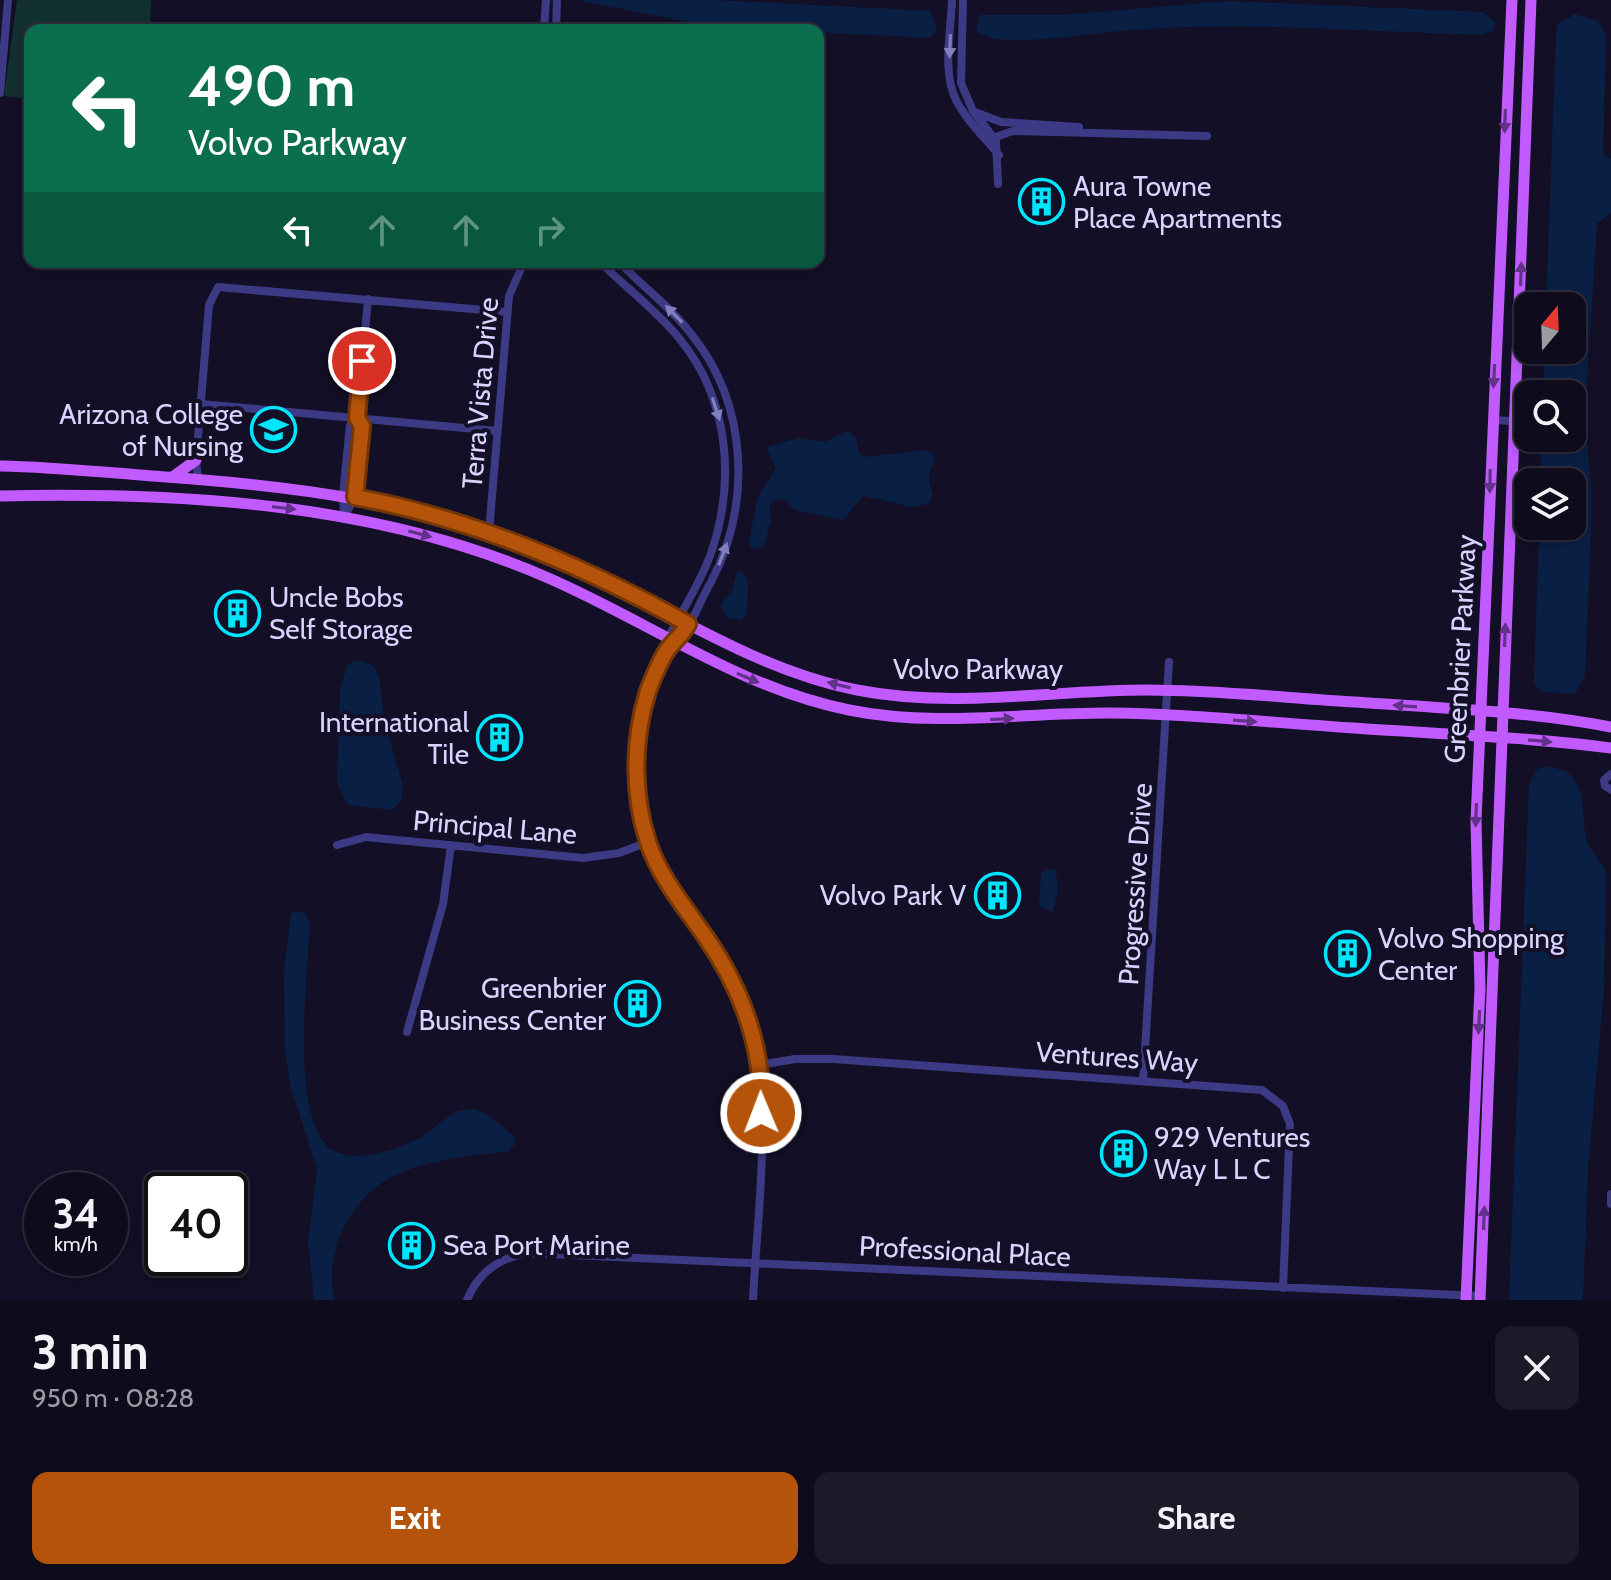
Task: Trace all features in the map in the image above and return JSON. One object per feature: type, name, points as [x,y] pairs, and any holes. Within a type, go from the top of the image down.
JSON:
[{"type":"main road","name":"Greenbrier Parkway","points":[[1466,1298],[1480,988],[1475,841],[1512,0]]},
{"type":"main road","name":"Greenbrier Parkway","points":[[1480,1298],[1512,421],[1531,0]]},
{"type":"main road","points":[[169,477],[183,473],[196,460]]},
{"type":"main road","name":"Volvo Parkway","points":[[0,466],[198,479],[349,496],[425,512],[489,532],[564,561],[781,668],[831,684],[883,694],[955,699],[1168,690],[1502,712],[1611,727]]},
{"type":"main road","points":[[91,496],[106,492],[185,495],[192,492],[198,479]]},
{"type":"main road","name":"Volvo Parkway","points":[[0,496],[91,496],[251,505],[344,517],[434,537],[522,567],[671,643],[766,686],[817,703],[870,714],[950,721],[1110,713],[1167,715],[1611,748]]},
{"type":"street","points":[[0,93],[8,0]]},
{"type":"street","points":[[544,24],[546,0]]},
{"type":"street","points":[[556,24],[557,0]]},
{"type":"street","points":[[952,0],[951,86],[960,108],[988,136]]},
{"type":"street","points":[[963,0],[960,77],[973,111],[999,156],[998,184]]},
{"type":"street","points":[[973,111],[1001,122],[1096,131]]},
{"type":"street","points":[[988,136],[1047,125]]},
{"type":"street","points":[[988,136],[1007,132],[1096,131],[1207,136]]},
{"type":"street","name":"Terra Vista Drive","points":[[489,532],[507,312],[512,284],[521,268]]},
{"type":"street","points":[[606,268],[686,348],[707,383],[722,431],[726,485],[719,525],[683,621]]},
{"type":"street","points":[[625,268],[674,314],[700,344],[725,394],[735,431],[739,485],[733,525],[720,563],[683,621],[648,691],[637,743],[637,781],[648,842],[662,872],[716,952],[741,998],[760,1065],[762,1101],[753,1300]]},
{"type":"street","points":[[198,479],[196,460],[209,305],[212,293],[220,286],[507,312]]},
{"type":"street","points":[[344,517],[362,426],[357,418],[368,299]]},
{"type":"street","points":[[201,404],[497,431]]},
{"type":"street","points":[[1492,407],[1513,408]]},
{"type":"street","points":[[1492,420],[1512,421]]},
{"type":"street","name":"Progressive Drive","points":[[1143,1081],[1169,662]]},
{"type":"street","points":[[1611,774],[1604,780],[1605,786],[1611,790]]},
{"type":"street","name":"Principal Lane","points":[[337,845],[366,837],[583,858],[619,853],[648,842]]},
{"type":"street","points":[[407,1032],[443,904],[451,845]]},
{"type":"street","name":"Ventures Way","points":[[760,1065],[795,1059],[833,1059],[1253,1088],[1271,1094],[1283,1106],[1290,1129],[1283,1288]]},
{"type":"street","points":[[1611,1194],[1611,1204]]},
{"type":"street","name":"Professional Place","points":[[467,1300],[477,1280],[489,1269],[508,1258],[527,1253],[1480,1298]]},
{"type":"green space","points":[[17,0],[151,0],[150,24],[24,24],[24,98],[4,96]]},
{"type":"water","points":[[578,0],[716,0],[930,11],[937,30],[931,38],[824,33],[824,24],[698,24]]},
{"type":"water","points":[[1228,1],[1483,12],[1495,22],[1493,31],[1480,35],[1201,27],[1019,40],[1000,39],[976,31],[980,15],[1063,15]]},
{"type":"water","points":[[1575,14],[1598,21],[1606,35],[1603,155],[1611,159],[1611,213],[1597,224],[1586,396],[1586,380],[1544,380],[1544,364],[1586,364],[1586,292],[1547,292],[1558,24]]},
{"type":"water","points":[[1586,425],[1592,503],[1585,676],[1575,694],[1542,692],[1534,684],[1539,540],[1586,540],[1586,468],[1541,468],[1541,452],[1586,452]]},
{"type":"water","points":[[848,431],[856,439],[859,453],[867,457],[924,450],[932,453],[935,461],[929,478],[933,494],[929,504],[913,507],[863,496],[843,520],[795,510],[785,500],[777,499],[770,504],[771,520],[764,547],[751,548],[749,543],[757,499],[776,468],[766,447],[799,438],[824,442]]},
{"type":"water","points":[[737,572],[742,572],[748,580],[747,615],[740,620],[727,617],[720,606],[732,591]]},
{"type":"water","points":[[357,660],[374,666],[379,676],[384,720],[403,786],[401,800],[392,810],[348,805],[338,786],[340,688],[348,664]]},
{"type":"water","points":[[1547,766],[1567,771],[1574,779],[1581,793],[1586,841],[1606,871],[1604,990],[1588,1169],[1583,1300],[1509,1300],[1529,784],[1536,770]]},
{"type":"water","points":[[1046,869],[1056,870],[1058,890],[1053,912],[1039,906],[1041,874]]},
{"type":"water","points":[[291,913],[305,913],[310,924],[305,1077],[318,1132],[331,1149],[350,1155],[384,1152],[418,1139],[456,1112],[470,1109],[489,1116],[515,1137],[515,1144],[507,1152],[426,1164],[395,1175],[370,1193],[348,1219],[335,1250],[332,1283],[335,1300],[314,1300],[308,1242],[317,1169],[290,1085],[285,1051],[284,969]]},
{"type":"place","name":"Aura Towne Place Apartments","points":[[1042,202]]},
{"type":"place","name":"Arizona College of Nursing","points":[[274,430]]},
{"type":"place","name":"Uncle Bobs Self Storage","points":[[238,613]]},
{"type":"place","name":"International Tile","points":[[500,738]]},
{"type":"place","name":"Volvo Park V","points":[[997,895]]},
{"type":"place","name":"Volvo Shopping Center","points":[[1347,954]]},
{"type":"place","name":"Greenbrier Business Center","points":[[637,1004]]},
{"type":"place","name":"929 Ventures Way L L C","points":[[1123,1153]]},
{"type":"place","name":"Sea Port Marine","points":[[412,1245]]},
{"type":"route","points":[[362,361],[357,418],[362,426],[355,497],[438,516],[515,541],[588,572],[688,624],[678,643],[666,651],[643,710],[636,761],[640,808],[648,842],[662,872],[716,952],[744,1004],[758,1055],[761,1113]]}]
